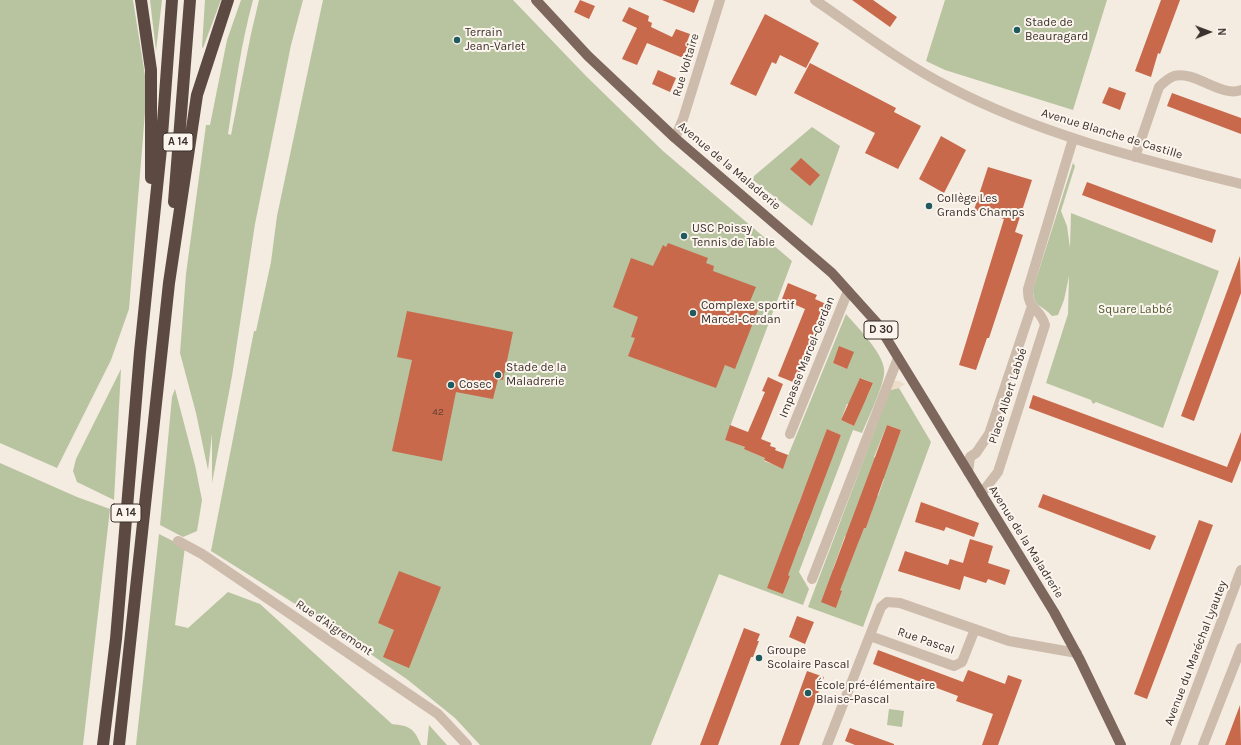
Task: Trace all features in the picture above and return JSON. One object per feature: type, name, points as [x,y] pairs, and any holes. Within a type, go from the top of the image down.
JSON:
[{"type":"highway","points":[[141,0],[151,70],[152,147],[147,282]]},
{"type":"highway","name":"A 14","points":[[103,745],[116,640],[140,352],[161,149],[172,0]]},
{"type":"highway","name":"A 14","points":[[119,745],[169,283],[177,150],[190,0]]},
{"type":"highway","points":[[169,283],[197,95],[228,0]]},
{"type":"main road","name":"Avenue de la Maladrerie","points":[[536,0],[588,56],[675,138],[832,273],[877,323],[1054,612],[1077,653],[1121,745]]},
{"type":"street","name":"Rue Voltaire","points":[[675,138],[683,119],[720,0]]},
{"type":"street","name":"Avenue Blanche de Castille","points":[[814,0],[914,67],[950,88],[1020,120],[1073,139],[1135,157],[1241,184]]},
{"type":"street","points":[[1135,157],[1159,87],[1168,78],[1176,75],[1184,75],[1227,90],[1241,90]]},
{"type":"street","name":"Place Albert Labbé","points":[[981,494],[998,472],[1045,324],[1043,316],[1032,306],[1028,299],[1028,289],[1073,139]]},
{"type":"street","name":"Impasse Marcel-Cerdan","points":[[790,434],[848,291]]},
{"type":"street","name":"Place Albert Labbé","points":[[968,472],[970,457],[976,453],[989,434],[1032,306]]},
{"type":"street","points":[[812,579],[898,358]]},
{"type":"street","name":"Rue d'Aigremont","points":[[178,542],[202,554],[438,714],[467,745]]},
{"type":"street","name":"Avenue du Maréchal Lyautey","points":[[1174,745],[1241,570]]},
{"type":"street","points":[[827,745],[881,607],[887,602],[900,603],[1009,641],[1077,653]]},
{"type":"street","name":"Rue Pascal","points":[[870,636],[954,666],[962,662],[975,629]]},
{"type":"street","points":[[1203,745],[1241,648]]},
{"type":"green space","points":[[0,0],[133,0],[147,88],[129,309],[111,360],[57,468],[0,443]]},
{"type":"green space","points":[[150,0],[162,0],[156,51]]},
{"type":"green space","points":[[205,0],[221,0],[203,48],[202,47]]},
{"type":"green space","points":[[241,0],[253,0],[245,33],[236,83],[228,134],[231,135],[259,0],[303,0],[291,45],[255,224],[232,376],[212,483],[212,434],[208,470],[196,413],[180,353],[186,274],[206,125],[210,125],[227,40]]},
{"type":"green space","name":"Stade de la Maladrerie","points":[[323,0],[513,0],[586,76],[663,151],[792,261],[725,440],[745,447],[745,449],[765,458],[764,461],[783,468],[846,314],[877,351],[884,368],[884,375],[878,396],[862,433],[853,430],[799,572],[809,589],[803,605],[719,574],[651,745],[480,745],[455,718],[408,680],[327,624],[211,551],[254,331],[256,331],[271,262],[277,216]],"holes":[[[840,347],[847,369],[833,363]],[[861,378],[873,383],[867,397],[855,392]],[[847,404],[861,409],[854,426],[841,420]],[[827,429],[841,435],[835,450]],[[805,488],[819,493],[813,508],[799,503]],[[809,520],[803,536],[789,531]],[[785,541],[799,547],[792,563]],[[775,570],[790,576],[783,594]]]},
{"type":"green space","name":"Stade de Beauragard","points":[[945,0],[1107,0],[1073,110],[945,70],[926,61]]},
{"type":"green space","points":[[812,127],[840,146],[812,226],[753,180],[754,176]]},
{"type":"green space","name":"Square Labbé","points":[[1073,163],[1075,166],[1061,211],[1067,226],[1070,248],[1071,213],[1219,271],[1163,428],[1096,402],[1093,404],[1091,400],[1046,383],[1068,314],[1069,276],[1064,300],[1058,315],[1052,316],[1036,303],[1033,295],[1033,289]]},
{"type":"green space","points":[[121,369],[114,500],[77,482],[73,471],[76,459]]},
{"type":"green space","points":[[899,388],[931,442],[863,627],[808,607],[890,390]],"holes":[[[887,425],[901,430],[888,463],[874,457]],[[870,473],[884,479],[878,496],[864,491]],[[858,505],[872,511],[866,528],[852,523]],[[845,536],[859,541],[846,574],[833,569]],[[828,586],[842,591],[836,608]]]},
{"type":"green space","points":[[175,389],[195,465],[202,500],[197,531],[183,537],[160,525],[172,397]]},
{"type":"green space","points":[[0,463],[77,497],[110,509],[83,745],[0,745]]},
{"type":"green space","points":[[159,534],[185,547],[175,625],[188,628],[228,592],[260,604],[392,724],[411,729],[421,745],[136,745]]},
{"type":"green space","points":[[889,709],[904,711],[902,727],[887,725]]},
{"type":"green space","points":[[429,725],[447,745],[427,745]]},
{"type":"shaded area","points":[[894,381],[899,381],[905,384],[899,388],[890,390]]},
{"type":"building","points":[[580,0],[595,6],[589,19],[574,12]]},
{"type":"building","points":[[662,0],[699,0],[694,13]]},
{"type":"building","points":[[852,0],[873,0],[897,17],[890,27]]},
{"type":"building","points":[[1161,0],[1180,0],[1160,54],[1158,53],[1151,77],[1135,71]]},
{"type":"building","points":[[629,7],[649,16],[648,21],[652,23],[651,27],[672,37],[676,29],[690,34],[687,42],[689,43],[683,58],[647,43],[637,65],[622,59],[637,28],[622,21]]},
{"type":"building","points":[[765,14],[819,43],[806,68],[780,55],[776,64],[772,62],[756,96],[730,84]]},
{"type":"building","points":[[810,63],[896,108],[894,112],[921,126],[898,169],[865,153],[875,133],[794,93]]},
{"type":"building","points":[[658,70],[676,78],[670,92],[652,84]]},
{"type":"building","points":[[1109,87],[1126,93],[1120,110],[1102,103]]},
{"type":"building","points":[[1172,93],[1241,118],[1241,134],[1167,106]]},
{"type":"building","points":[[941,136],[966,150],[944,193],[919,179]]},
{"type":"building","points":[[801,158],[820,175],[810,186],[790,169]]},
{"type":"building","points":[[988,167],[1032,180],[1015,232],[1023,235],[989,338],[987,338],[976,370],[959,365],[1004,219],[974,210]]},
{"type":"building","points":[[1087,182],[1216,230],[1212,243],[1082,195]]},
{"type":"building","name":"Complexe sportif Marcel-Cerdan","points":[[668,243],[708,258],[706,263],[714,266],[713,271],[756,287],[748,306],[758,310],[735,369],[725,365],[716,388],[628,356],[635,338],[631,337],[638,317],[613,307],[631,258],[653,266],[663,245],[666,247]]},
{"type":"building","points":[[1240,256],[1241,293],[1194,421],[1181,416]]},
{"type":"building","points":[[788,283],[817,295],[815,299],[826,304],[822,314],[827,316],[823,326],[820,326],[800,373],[797,371],[793,382],[778,376],[805,309],[782,299]]},
{"type":"building","name":"Cosec","points":[[407,311],[513,332],[503,380],[498,379],[493,399],[456,392],[442,461],[392,451],[412,360],[397,357]]},
{"type":"building","points":[[839,346],[854,352],[847,369],[833,363]]},
{"type":"building","points":[[768,377],[783,384],[761,439],[771,443],[770,446],[776,448],[775,450],[788,455],[783,469],[764,460],[765,458],[744,449],[745,447],[725,440],[730,425],[748,432],[765,392],[762,391]]},
{"type":"building","points":[[860,378],[873,383],[854,426],[841,420]]},
{"type":"building","points":[[1033,395],[1227,467],[1241,432],[1241,460],[1232,483],[1029,408]]},
{"type":"building","points":[[887,425],[901,430],[866,528],[864,528],[840,590],[842,591],[836,608],[821,602]]},
{"type":"building","points":[[827,429],[841,435],[788,575],[790,576],[783,594],[767,588]]},
{"type":"building","points":[[1043,494],[1156,536],[1150,550],[1038,507]]},
{"type":"building","points":[[921,502],[979,523],[974,537],[946,527],[944,531],[915,522]]},
{"type":"building","points":[[1199,520],[1213,525],[1147,699],[1134,694]]},
{"type":"building","points":[[970,539],[993,546],[988,563],[1010,570],[1005,585],[988,579],[986,583],[964,576],[960,590],[898,571],[905,551],[948,565],[950,559],[963,563]]},
{"type":"building","points":[[399,571],[441,587],[409,668],[383,657],[394,630],[378,623]]},
{"type":"building","points":[[797,616],[814,622],[805,644],[789,637]]},
{"type":"building","points":[[744,628],[760,634],[753,657],[751,657],[718,745],[700,745]]},
{"type":"building","points":[[878,650],[963,682],[968,670],[1005,684],[1008,675],[1022,680],[998,745],[982,745],[993,714],[956,701],[958,696],[873,664]]},
{"type":"building","points":[[807,671],[824,677],[799,745],[780,745]]},
{"type":"building","points":[[1240,705],[1241,745],[1225,745]]},
{"type":"building","points":[[850,728],[894,745],[855,745],[845,741]]},
{"type":"place","name":"Stade de Beauragard","points":[[1017,30]]},
{"type":"place","name":"Terrain Jean-Varlet","points":[[457,40]]},
{"type":"place","name":"Collège Les Grands Champs","points":[[929,206]]},
{"type":"place","name":"USC Poissy Tennis de Table","points":[[684,236]]},
{"type":"place","name":"Complexe sportif Marcel-Cerdan","points":[[693,313]]},
{"type":"place","name":"Stade de la Maladrerie","points":[[498,375]]},
{"type":"place","name":"Cosec","points":[[451,385]]},
{"type":"place","name":"Groupe Scolaire Pascal","points":[[759,658]]},
{"type":"place","name":"École pré-élémentaire Blaise-Pascal","points":[[808,693]]}]
